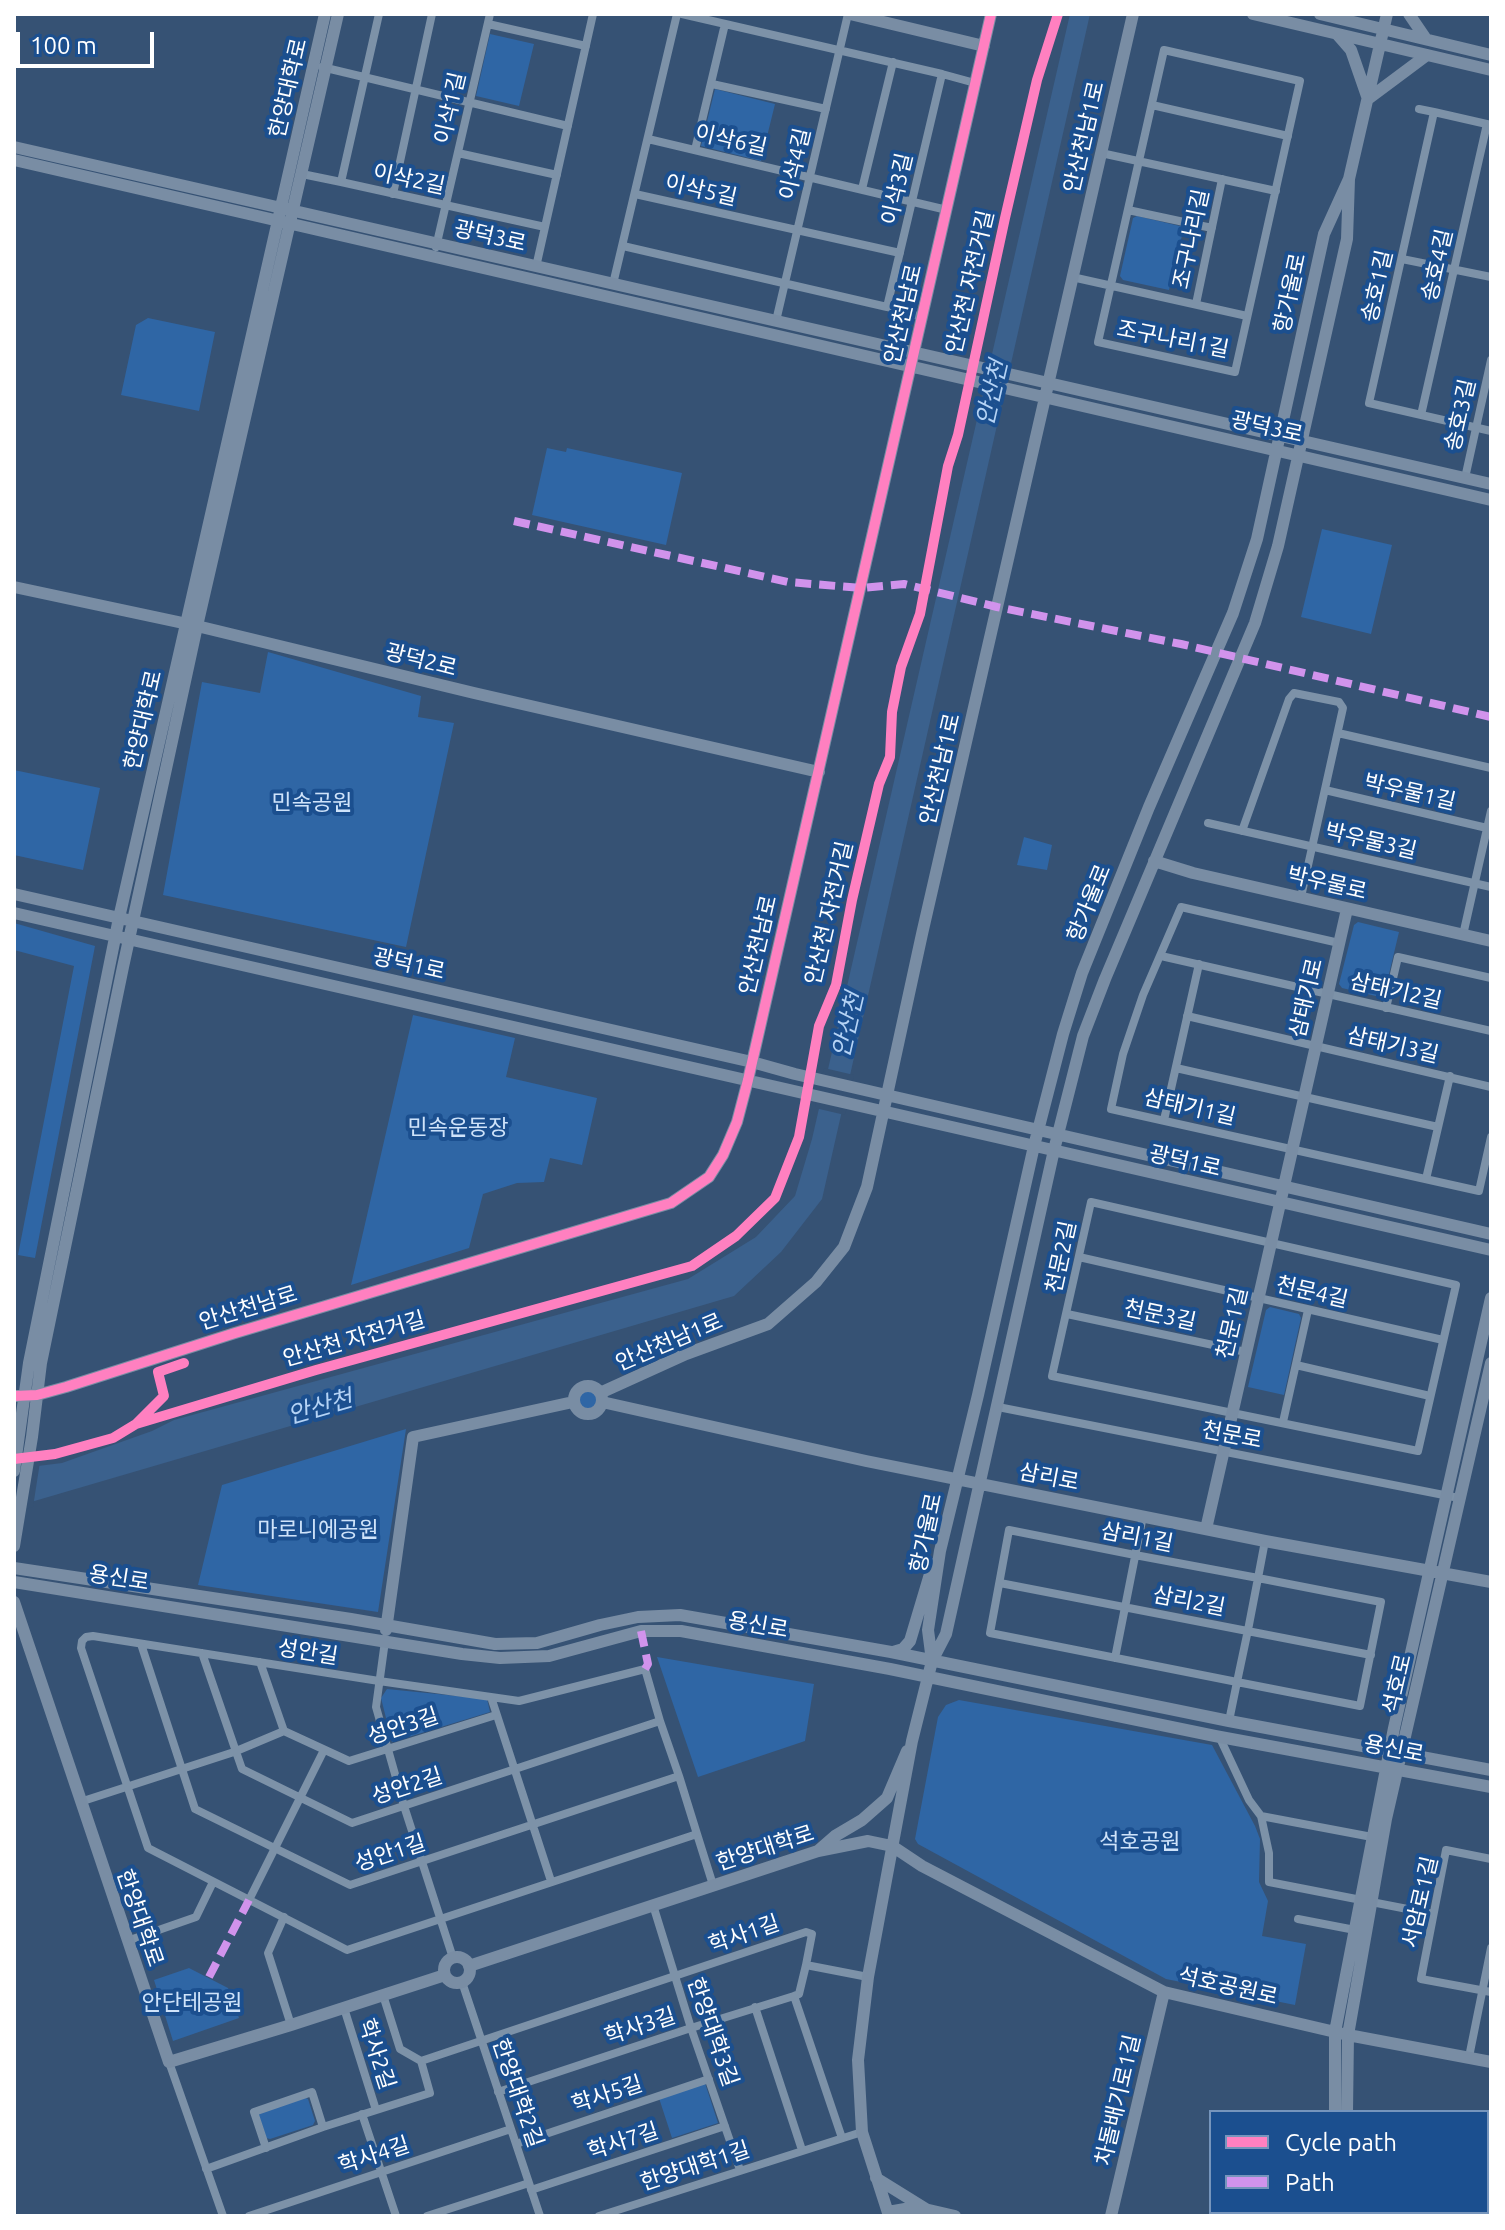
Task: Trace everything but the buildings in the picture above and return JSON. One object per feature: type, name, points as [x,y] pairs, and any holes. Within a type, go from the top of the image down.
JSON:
[{"type":"street","name":"한양대학로","points":[[286,216],[302,174],[325,14]]},
{"type":"street","name":"한양대학로","points":[[122,938],[119,918],[191,625],[319,67],[338,14]]},
{"type":"street","name":"이삭2길","points":[[379,14],[341,182],[545,227]]},
{"type":"street","points":[[393,194],[432,14]]},
{"type":"street","name":"이삭1길","points":[[436,250],[490,14]]},
{"type":"street","points":[[536,267],[593,14]]},
{"type":"street","points":[[613,284],[680,14],[975,83]]},
{"type":"street","points":[[849,14],[984,46]]},
{"type":"street","name":"이삭4길","points":[[776,321],[849,14]]},
{"type":"street","name":"안산천남로","points":[[22,1397],[671,1203],[709,1177],[723,1155],[737,1122],[748,1080],[991,14]]},
{"type":"street","name":"안산천남1로","points":[[601,1397],[686,1354],[768,1324],[816,1282],[844,1247],[867,1187],[877,1110],[919,950],[1041,389],[1072,277],[1133,14]]},
{"type":"street","points":[[1253,14],[1491,70]]},
{"type":"street","points":[[1320,14],[1350,17],[1491,55]]},
{"type":"street","name":"항가울로","points":[[932,1661],[928,1630],[940,1551],[1063,1034],[1082,973],[1149,807],[1233,613],[1257,539],[1324,234],[1349,179],[1387,14]]},
{"type":"street","points":[[1409,14],[1426,39]]},
{"type":"street","points":[[488,24],[586,46]]},
{"type":"street","points":[[695,150],[725,24]]},
{"type":"street","points":[[1335,33],[1351,50],[1368,99],[1427,55]]},
{"type":"street","name":"조구나리1길","points":[[1164,50],[1300,81],[1235,372],[1098,342],[1152,105],[1164,50]]},
{"type":"street","points":[[862,189],[893,62]]},
{"type":"street","points":[[319,67],[568,126]]},
{"type":"street","name":"이삭3길","points":[[887,307],[942,74]]},
{"type":"street","points":[[712,84],[826,109]]},
{"type":"street","points":[[1152,105],[1288,136]]},
{"type":"street","points":[[1419,109],[1489,124]]},
{"type":"street","name":"송호1길","points":[[1434,112],[1369,403],[1491,431]]},
{"type":"street","name":"송호4길","points":[[1421,415],[1489,124]]},
{"type":"street","name":"이삭6길","points":[[648,139],[947,210]]},
{"type":"street","name":"광덕3로","points":[[14,147],[286,216]]},
{"type":"street","points":[[458,153],[557,175]]},
{"type":"street","name":"조구나리길","points":[[1072,277],[1196,304],[1222,179],[1101,153]]},
{"type":"street","name":"광덕3로","points":[[14,160],[286,216],[913,359]]},
{"type":"street","points":[[302,174],[341,182]]},
{"type":"street","points":[[1222,179],[1276,191]]},
{"type":"street","name":"항가울로","points":[[888,2214],[862,2132],[858,2060],[868,1977],[912,1741],[932,1661],[946,1634],[1054,1150],[1083,1036],[1255,623],[1278,546],[1347,239],[1349,179]]},
{"type":"street","name":"이삭5길","points":[[635,194],[900,253]]},
{"type":"street","points":[[1128,210],[1212,228]]},
{"type":"street","points":[[623,246],[922,317]]},
{"type":"street","name":"광덕3로","points":[[436,250],[536,267],[776,321],[956,370],[1278,443],[1491,500]]},
{"type":"street","points":[[1402,259],[1491,277]]},
{"type":"street","points":[[1196,304],[1247,316]]},
{"type":"street","name":"송호3길","points":[[1465,478],[1491,360]]},
{"type":"street","name":"광덕3로","points":[[1301,449],[1491,484]]},
{"type":"street","name":"광덕2로","points":[[14,587],[191,625],[819,772]]},
{"type":"street","name":"한양대학로","points":[[25,1438],[22,1397],[32,1348],[122,938],[133,921],[191,625]]},
{"type":"street","points":[[1242,831],[1289,699],[1294,693],[1339,702],[1343,708],[1301,897]]},
{"type":"street","name":"박우물1길","points":[[1338,733],[1491,768]]},
{"type":"street","name":"박우물1길","points":[[1325,790],[1487,828]]},
{"type":"street","points":[[1463,935],[1491,811]]},
{"type":"street","name":"박우물3길","points":[[1208,823],[1491,887]]},
{"type":"street","name":"박우물로","points":[[1154,861],[1193,873],[1491,941]]},
{"type":"street","name":"광덕1로","points":[[14,894],[1491,1234]]},
{"type":"street","name":"삼태기1길","points":[[1339,943],[1181,907],[1143,995],[1123,1054],[1111,1109],[1479,1191],[1491,1137]]},
{"type":"street","name":"삼태기로","points":[[1281,1203],[1347,909]]},
{"type":"street","name":"광덕1로","points":[[14,913],[1491,1250]]},
{"type":"street","name":"삼태기2길","points":[[1161,956],[1491,1031]]},
{"type":"street","points":[[1386,1008],[1398,957],[1491,978]]},
{"type":"street","points":[[1164,1120],[1199,964]]},
{"type":"street","name":"삼태기3길","points":[[1187,1016],[1491,1087]]},
{"type":"street","points":[[1176,1068],[1438,1127]]},
{"type":"street","name":"삼태기3길","points":[[1426,1179],[1450,1076]]},
{"type":"street","name":"천문2길","points":[[1091,1202],[1456,1285],[1418,1451],[1052,1376],[1079,1257],[1091,1202]]},
{"type":"street","name":"천문1길","points":[[1206,1529],[1281,1203]]},
{"type":"street","name":"천문4길","points":[[1079,1257],[1443,1340]]},
{"type":"street","name":"석호로","points":[[1395,1753],[1428,1570],[1491,1298]]},
{"type":"street","points":[[1283,1422],[1308,1310]]},
{"type":"street","name":"천문3길","points":[[1067,1314],[1246,1352]]},
{"type":"street","name":"석호로","points":[[1347,2110],[1348,2035],[1372,1837],[1443,1573],[1459,1498],[1484,1420],[1491,1363]]},
{"type":"street","points":[[1296,1365],[1430,1396]]},
{"type":"street","points":[[591,1386],[601,1397],[598,1411],[589,1414],[581,1412],[573,1402],[575,1393],[582,1387],[591,1386]]},
{"type":"street","name":"삼리로","points":[[601,1397],[866,1461],[1265,1541],[1491,1582]]},
{"type":"street","points":[[453,1958],[376,1707],[413,1437],[573,1402]]},
{"type":"street","name":"천문로","points":[[998,1407],[1459,1498]]},
{"type":"street","points":[[1464,1415],[1484,1420]]},
{"type":"street","points":[[14,1471],[25,1438]]},
{"type":"street","points":[[16,1540],[25,1438]]},
{"type":"street","points":[[1115,1658],[1143,1516]]},
{"type":"street","name":"삼리1길","points":[[1009,1530],[1135,1555],[1381,1602],[1360,1706],[990,1633],[1009,1530]]},
{"type":"street","points":[[1229,1721],[1265,1541]]},
{"type":"street","points":[[891,1652],[903,1649],[910,1641],[928,1577],[940,1551]]},
{"type":"street","name":"용신로","points":[[14,1568],[495,1644],[537,1643],[638,1617],[680,1615],[891,1652],[1229,1721],[1491,1770]]},
{"type":"street","name":"용신로","points":[[14,1582],[500,1658],[549,1656],[641,1631],[681,1631],[1491,1787]]},
{"type":"street","name":"삼리2길","points":[[1000,1583],[1371,1655]]},
{"type":"street","name":"한양대학로","points":[[14,1602],[169,2062]]},
{"type":"street","name":"성안길","points":[[697,1834],[347,1950],[148,1848],[81,1648],[82,1641],[93,1636],[519,1701],[645,1669],[660,1721],[679,1776],[713,1885]]},
{"type":"street","name":"성안1길","points":[[141,1644],[195,1809],[350,1885],[679,1776]]},
{"type":"street","name":"성안2길","points":[[202,1653],[242,1769],[352,1823],[660,1721]]},
{"type":"street","points":[[80,1802],[234,1752],[284,1731],[260,1662]]},
{"type":"street","points":[[491,1697],[551,1881]]},
{"type":"street","name":"성안3길","points":[[284,1731],[349,1761],[496,1715]]},
{"type":"street","points":[[1219,1736],[1234,1772],[1261,1816],[1269,1853],[1269,1882],[1433,1914]]},
{"type":"street","points":[[818,1851],[887,1798],[901,1760],[912,1741]]},
{"type":"street","points":[[249,1900],[324,1750]]},
{"type":"street","name":"석호로","points":[[1335,2110],[1335,2032],[1355,1930],[1366,1901],[1391,1768]]},
{"type":"street","points":[[1261,1816],[1372,1837]]},
{"type":"street","name":"한양대학로","points":[[469,1966],[818,1851],[868,1841],[892,1846]]},
{"type":"street","name":"석호공원로","points":[[892,1846],[922,1866],[1164,1992],[1348,2035],[1491,2062]]},
{"type":"street","name":"서암로1길","points":[[1487,1991],[1421,1979],[1446,1850],[1491,1859]]},
{"type":"street","points":[[127,1941],[196,1917],[213,1882]]},
{"type":"street","name":"한양대학3길","points":[[653,1905],[740,2170]]},
{"type":"street","points":[[284,1917],[268,1953],[291,2025]]},
{"type":"street","points":[[1298,1919],[1355,1930]]},
{"type":"street","name":"학사1길","points":[[481,2040],[806,1932],[812,1934],[799,1994],[794,1996]]},
{"type":"street","points":[[1469,2057],[1487,1991],[1491,1948]]},
{"type":"street","points":[[453,1958],[461,1958],[469,1966],[468,1977],[462,1982],[454,1982],[445,1975],[445,1967],[453,1958]]},
{"type":"street","points":[[806,1965],[868,1977]]},
{"type":"street","points":[[223,2216],[169,2062],[445,1975]]},
{"type":"street","name":"한양대학2길","points":[[462,1982],[540,2216]]},
{"type":"street","name":"차돌배기로1길","points":[[1111,2216],[1164,1992]]},
{"type":"street","points":[[383,1995],[400,2049],[421,2061]]},
{"type":"street","points":[[794,1996],[842,2138]]},
{"type":"street","name":"학사3길","points":[[498,2092],[794,1996]]},
{"type":"street","points":[[755,2007],[802,2150]]},
{"type":"street","name":"학사2길","points":[[344,2008],[376,2110]]},
{"type":"street","name":"학사2길","points":[[206,2169],[430,2093],[421,2061],[481,2040]]},
{"type":"street","name":"학사5길","points":[[516,2144],[709,2079]]},
{"type":"street","points":[[266,2148],[254,2112],[312,2092],[323,2127]]},
{"type":"street","points":[[362,2114],[396,2216]]},
{"type":"street","name":"학사7길","points":[[427,2216],[725,2126]]},
{"type":"street","name":"학사4길","points":[[249,2216],[511,2129]]},
{"type":"street","name":"한양대학1길","points":[[599,2216],[862,2132]]},
{"type":"street","points":[[876,2178],[929,2210]]},
{"type":"street","points":[[888,2214],[905,2209],[955,2216]]},
{"type":"street","points":[[914,2216],[929,2210]]},
{"type":"green space","points":[[490,34],[534,44],[519,106],[476,96]]},
{"type":"green space","points":[[715,89],[775,104],[761,161],[701,146]]},
{"type":"green space","points":[[1137,216],[1184,227],[1169,290],[1123,280],[1120,276],[1133,218]]},
{"type":"green space","points":[[148,318],[215,332],[199,411],[121,395],[136,325]]},
{"type":"green space","points":[[547,448],[566,452],[567,448],[682,473],[666,545],[532,515]]},
{"type":"green space","points":[[1322,529],[1392,545],[1371,634],[1301,617]]},
{"type":"green space","name":"민속공원","points":[[268,652],[421,696],[418,717],[454,723],[406,947],[163,895],[202,682],[260,693]]},
{"type":"green space","points":[[14,770],[100,788],[83,870],[14,855]]},
{"type":"green space","points":[[1024,837],[1052,845],[1047,870],[1017,865]]},
{"type":"green space","points":[[1358,922],[1399,932],[1384,995],[1380,997],[1342,988],[1339,984],[1354,925]]},
{"type":"green space","points":[[14,923],[95,946],[35,1258],[18,1255],[74,966],[14,950]]},
{"type":"green space","name":"민속운동장","points":[[413,1015],[515,1038],[506,1077],[597,1098],[582,1165],[550,1158],[544,1182],[517,1183],[483,1194],[469,1248],[351,1285]]},
{"type":"green space","points":[[1270,1307],[1299,1314],[1301,1318],[1284,1395],[1248,1387],[1266,1310]]},
{"type":"green space","points":[[588,1391],[597,1400],[588,1409],[579,1400]]},
{"type":"green space","name":"마로니에공원","points":[[406,1429],[378,1612],[198,1585],[222,1485]]},
{"type":"green space","points":[[657,1657],[814,1684],[805,1741],[698,1777]]},
{"type":"green space","points":[[387,1689],[487,1699],[490,1712],[392,1742],[381,1698]]},
{"type":"green space","name":"석호공원","points":[[959,1700],[1212,1745],[1260,1839],[1259,1882],[1268,1901],[1262,1936],[1306,1944],[1295,2005],[1166,1979],[918,1844],[915,1839],[938,1717],[946,1705]]},
{"type":"green space","name":"안단테공원","points":[[189,1968],[228,1988],[239,2018],[173,2041],[154,1980]]},
{"type":"green space","points":[[705,2083],[718,2123],[672,2138],[659,2098]]},
{"type":"green space","points":[[304,2097],[308,2099],[315,2121],[313,2125],[266,2138],[258,2116],[261,2112]]},
{"type":"green space","points":[[1410,2214],[1480,2214],[1480,2216]]},
{"type":"water","name":"안산천","points":[[1070,14],[1090,14],[822,1199],[781,1252],[734,1296],[14,1507],[14,1469],[62,1463],[174,1420],[688,1279],[756,1237],[795,1196],[812,1139]]},
{"type":"pier","points":[[987,359],[1015,365],[1007,399],[979,392]]},
{"type":"pier","points":[[824,1068],[854,1075],[845,1115],[815,1108]]},
{"type":"pier","points":[[40,1462],[33,1507],[14,1511],[14,1465]]},
{"type":"marked path","points":[[514,521],[788,582],[861,588],[904,584],[997,607],[1181,644],[1491,717]]},
{"type":"marked path","points":[[641,1631],[648,1664],[645,1669]]},
{"type":"marked path","points":[[209,1977],[249,1900]]},
{"type":"cycle path","points":[[14,1396],[37,1395],[66,1387],[235,1333],[671,1203],[709,1177],[723,1155],[737,1122],[748,1080],[991,14]]},
{"type":"cycle path","name":"안산천 자전거길","points":[[136,1424],[316,1370],[692,1266],[736,1236],[775,1198],[799,1137],[819,1026],[836,985],[879,784],[890,757],[892,712],[901,667],[920,614],[948,466],[958,435],[1005,218],[1037,80],[1058,14]]},
{"type":"cycle path","points":[[14,1459],[55,1454],[113,1438],[136,1424],[164,1396],[158,1372],[184,1363]]}]
